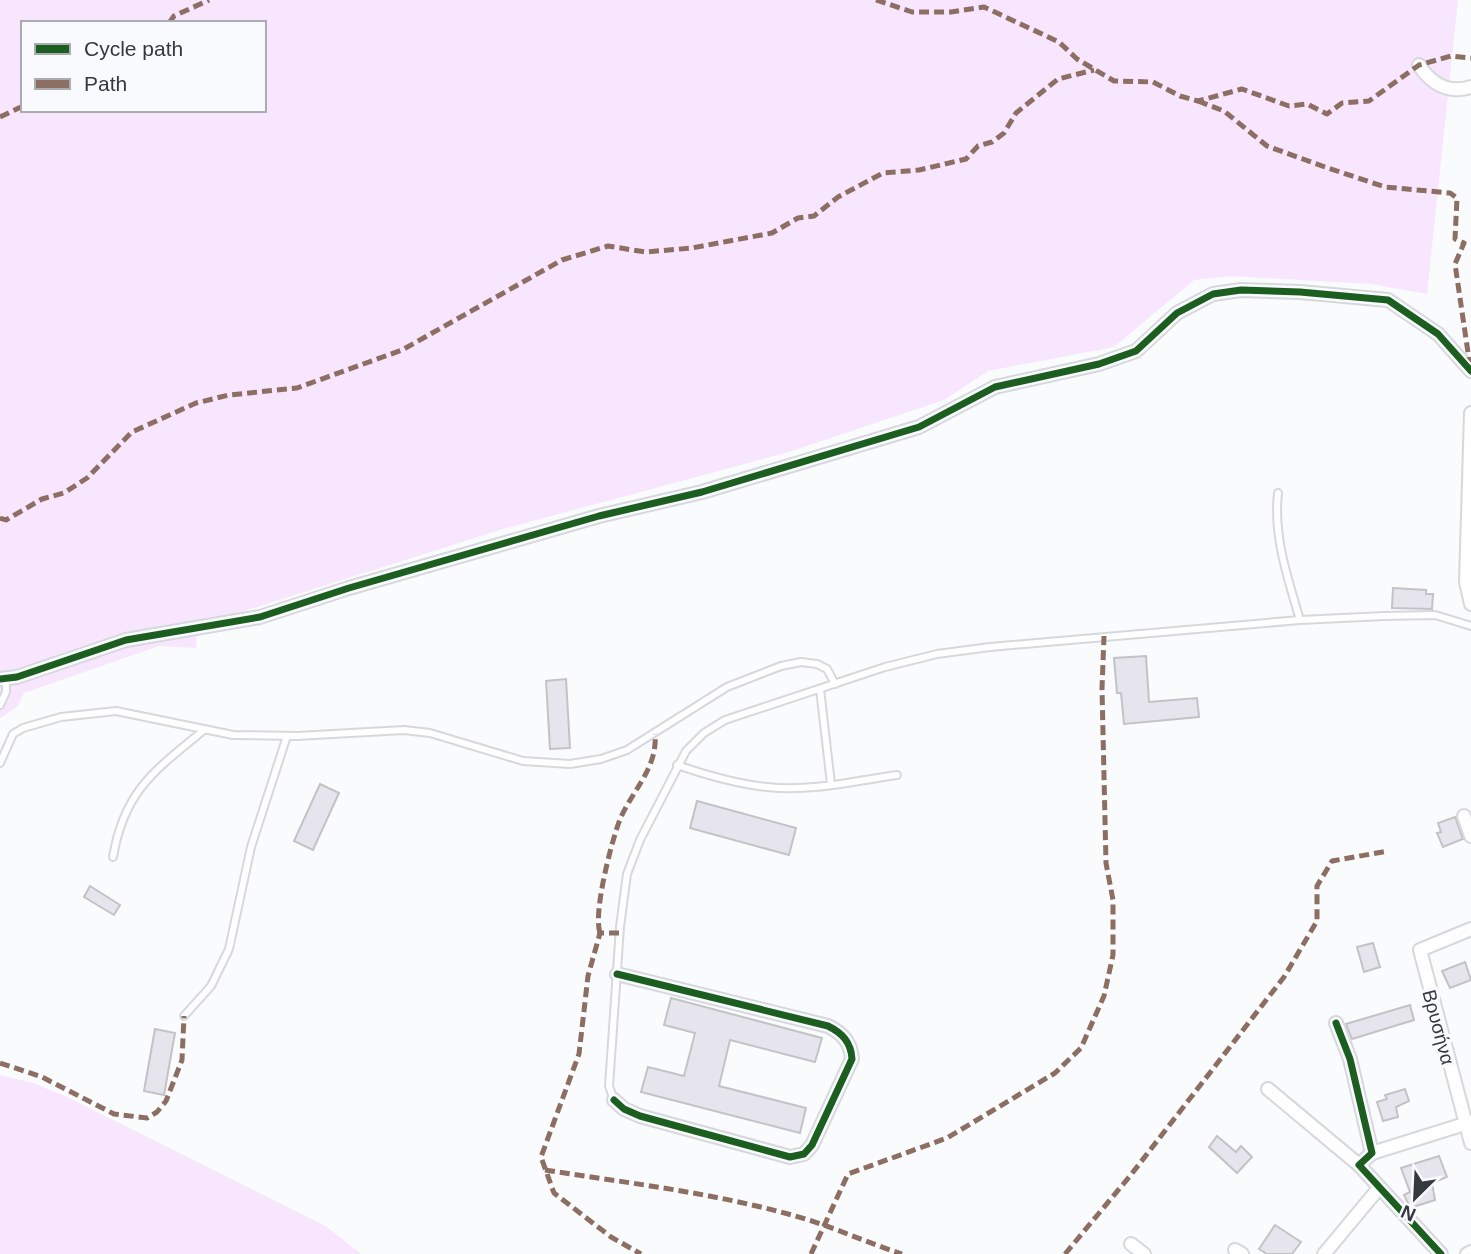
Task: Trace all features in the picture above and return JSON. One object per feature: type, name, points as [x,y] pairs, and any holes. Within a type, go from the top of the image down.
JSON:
[{"type":"street","points":[[1419,65],[1429,80],[1449,89],[1471,87]]},
{"type":"street","points":[[3,679],[126,640],[260,617],[349,588],[599,516],[702,492],[919,427],[995,387],[1099,364],[1136,351],[1177,313],[1213,294],[1241,290],[1300,292],[1388,300],[1438,334],[1471,371]]},
{"type":"street","points":[[1471,413],[1469,569],[1466,582],[1471,604]]},
{"type":"street","points":[[1464,817],[1471,836]]},
{"type":"street","name":"Βρυσήνα","points":[[1471,929],[1420,950],[1468,1123],[1471,1143]]},
{"type":"street","points":[[614,1100],[624,1110],[640,1116],[790,1157],[804,1154],[812,1146],[852,1059],[851,1048],[840,1033],[828,1026],[617,974]]},
{"type":"street","points":[[1336,1023],[1350,1059],[1372,1153]]},
{"type":"street","points":[[1268,1089],[1359,1165],[1441,1254]]},
{"type":"street","points":[[1359,1165],[1372,1153],[1468,1123]]},
{"type":"street","points":[[1324,1254],[1379,1188]]},
{"type":"street","points":[[1131,1244],[1144,1254]]},
{"type":"lane","points":[[1278,493],[1276,513],[1279,542],[1300,620]]},
{"type":"lane","points":[[614,1100],[609,1086],[627,874],[677,765],[704,733],[725,720],[937,654],[1300,620],[1435,615],[1471,626]]},
{"type":"lane","points":[[0,764],[13,734],[23,728],[61,717],[116,711],[233,735],[287,736],[404,730],[454,738],[523,761],[570,764],[601,759],[626,750],[727,687],[781,666],[802,662],[817,664],[827,669],[835,684]]},
{"type":"lane","points":[[0,705],[6,692],[3,679]]},
{"type":"lane","points":[[820,689],[831,784]]},
{"type":"lane","points":[[113,858],[117,836],[130,804],[146,778],[204,730]]},
{"type":"lane","points":[[184,1016],[211,986],[229,948],[251,847],[287,736]]},
{"type":"lane","points":[[677,765],[708,776],[768,788],[831,784],[897,775]]},
{"type":"shaded area","points":[[0,0],[1458,0],[1427,294],[1371,284],[1230,276],[1194,280],[1114,347],[988,371],[944,400],[789,452],[503,529],[197,626],[196,648],[159,646],[24,693],[17,707],[0,718]]},
{"type":"shaded area","points":[[0,1075],[33,1083],[67,1097],[327,1227],[361,1254],[0,1254]]},
{"type":"building","points":[[1393,588],[1426,590],[1426,594],[1433,594],[1432,609],[1392,608]]},
{"type":"building","points":[[1146,656],[1149,702],[1197,698],[1199,717],[1124,724],[1121,693],[1117,693],[1114,658]]},
{"type":"building","points":[[566,679],[570,748],[550,749],[546,681]]},
{"type":"building","points":[[320,784],[339,793],[313,850],[294,841]]},
{"type":"building","points":[[697,801],[796,828],[789,855],[690,828]]},
{"type":"building","points":[[1455,817],[1463,839],[1443,847],[1437,833],[1441,832],[1438,823]]},
{"type":"building","points":[[90,886],[120,905],[114,915],[84,897]]},
{"type":"building","points":[[1373,943],[1380,967],[1364,972],[1357,947]]},
{"type":"building","points":[[1465,962],[1471,980],[1450,988],[1442,971]]},
{"type":"building","points":[[671,998],[822,1038],[815,1062],[730,1040],[719,1086],[806,1108],[800,1133],[641,1092],[648,1067],[684,1076],[695,1033],[664,1025]]},
{"type":"building","points":[[1410,1005],[1414,1020],[1352,1039],[1346,1024]]},
{"type":"building","points":[[155,1029],[175,1033],[164,1095],[144,1091]]},
{"type":"building","points":[[1405,1089],[1409,1101],[1396,1107],[1398,1117],[1383,1121],[1377,1102],[1387,1099],[1385,1095]]},
{"type":"building","points":[[1217,1136],[1236,1152],[1241,1146],[1252,1157],[1237,1173],[1209,1147]]},
{"type":"building","points":[[1439,1156],[1447,1177],[1432,1183],[1435,1200],[1410,1208],[1404,1195],[1410,1192],[1401,1168]]},
{"type":"building","points":[[1275,1225],[1301,1242],[1292,1254],[1267,1254],[1259,1249]]},
{"type":"marked path","points":[[170,21],[174,16],[209,0]]},
{"type":"marked path","points":[[876,0],[912,12],[951,12],[984,7],[1059,42],[1077,59],[1114,81],[1153,82],[1180,96],[1198,101],[1242,89],[1289,106],[1307,104],[1327,114],[1342,103],[1369,101],[1419,65],[1451,56],[1471,58]]},
{"type":"marked path","points":[[0,518],[6,520],[42,499],[64,493],[87,478],[132,432],[196,403],[229,395],[297,388],[402,350],[562,260],[608,246],[645,252],[692,248],[772,233],[798,218],[814,216],[838,197],[883,173],[919,170],[966,159],[978,146],[992,142],[1004,133],[1016,113],[1058,79],[1094,70]]},
{"type":"marked path","points":[[1198,101],[1224,111],[1267,146],[1385,187],[1450,193],[1457,198],[1455,239],[1464,243],[1455,264],[1470,366]]},
{"type":"marked path","points":[[0,117],[21,107]]},
{"type":"marked path","points":[[811,1254],[848,1174],[947,1138],[1055,1073],[1081,1048],[1104,996],[1113,955],[1113,900],[1106,863],[1102,689],[1104,636]]},
{"type":"marked path","points":[[600,933],[598,923],[601,895],[612,846],[624,811],[648,769],[655,747],[655,734]]},
{"type":"marked path","points":[[1065,1254],[1130,1176],[1284,977],[1317,921],[1317,886],[1332,861],[1388,851]]},
{"type":"marked path","points":[[619,933],[600,933],[588,976],[579,1054],[541,1157],[554,1193],[611,1237],[641,1254]]},
{"type":"marked path","points":[[0,1063],[42,1077],[114,1114],[147,1118],[157,1112],[166,1101],[182,1060],[184,1016]]},
{"type":"marked path","points":[[545,1170],[746,1204],[812,1221],[902,1254]]},
{"type":"cycle path","points":[[0,679],[17,677],[126,640],[260,617],[349,588],[599,516],[702,492],[919,427],[995,387],[1099,364],[1136,351],[1177,313],[1213,294],[1241,290],[1300,292],[1388,300],[1438,334],[1471,371]]},
{"type":"cycle path","points":[[614,1100],[624,1109],[640,1116],[790,1157],[804,1154],[812,1145],[852,1059],[845,1039],[828,1026],[617,974]]},
{"type":"cycle path","points":[[1336,1023],[1350,1059],[1372,1153],[1359,1165],[1441,1254]]}]
